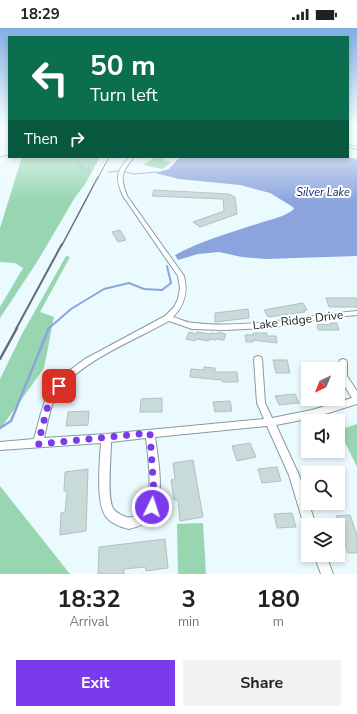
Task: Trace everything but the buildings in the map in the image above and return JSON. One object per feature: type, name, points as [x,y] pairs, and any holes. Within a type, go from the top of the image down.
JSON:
[{"type":"street","points":[[38,444],[51,397],[64,380],[86,363],[168,318],[181,303],[184,289],[183,282],[177,268],[128,201],[119,183],[120,173],[131,158]]},
{"type":"street","name":"Lake Ridge Drive","points":[[168,318],[192,326],[224,327],[270,326],[325,316],[357,314]]},
{"type":"street","points":[[258,359],[261,403],[294,476],[308,518]]},
{"type":"street","points":[[0,446],[106,438],[270,422],[312,414],[357,399],[345,379]]},
{"type":"street","points":[[106,438],[106,499],[108,511],[117,520],[129,523],[148,514],[152,507],[154,493],[150,433]]},
{"type":"street","points":[[323,562],[327,574]]},
{"type":"green space","points":[[22,158],[99,158],[37,262],[0,318],[0,307],[23,268],[15,263],[0,262],[0,228]]},
{"type":"green space","points":[[153,158],[165,158],[163,160],[171,162],[163,169],[144,165]]},
{"type":"green space","points":[[66,256],[70,257],[40,312],[54,317],[44,368],[3,425],[0,427],[0,379],[22,334]]},
{"type":"green space","points":[[357,424],[357,467],[345,442],[345,428]]},
{"type":"green space","points":[[0,486],[70,574],[0,574]]},
{"type":"green space","points":[[203,523],[206,574],[178,574],[177,524]]},
{"type":"water","name":"Silver Lake","points":[[349,157],[357,159],[357,256],[265,259],[242,257],[219,252],[198,254],[178,260],[175,255],[196,245],[279,217],[294,209],[270,193],[240,185],[179,179],[155,173],[169,169],[179,158]]},
{"type":"waterway","points":[[0,157],[8,155]]},
{"type":"waterway","points":[[76,158],[83,169],[90,171]]},
{"type":"waterway","points":[[108,172],[118,171]]},
{"type":"waterway","points":[[125,172],[134,174],[157,172]]},
{"type":"waterway","points":[[49,328],[71,309],[104,289],[129,283],[144,289],[162,290],[171,283],[167,266]]},
{"type":"waterway","points":[[0,428],[11,421],[49,328]]},
{"type":"railway","points":[[98,178],[108,158]]},
{"type":"railway","points":[[62,245],[98,177]]},
{"type":"railway","points":[[16,329],[62,244]]},
{"type":"railway","points":[[0,359],[17,328]]},
{"type":"route","points":[[59,386],[51,397],[48,405],[38,444],[150,433],[154,493],[152,507]]}]
